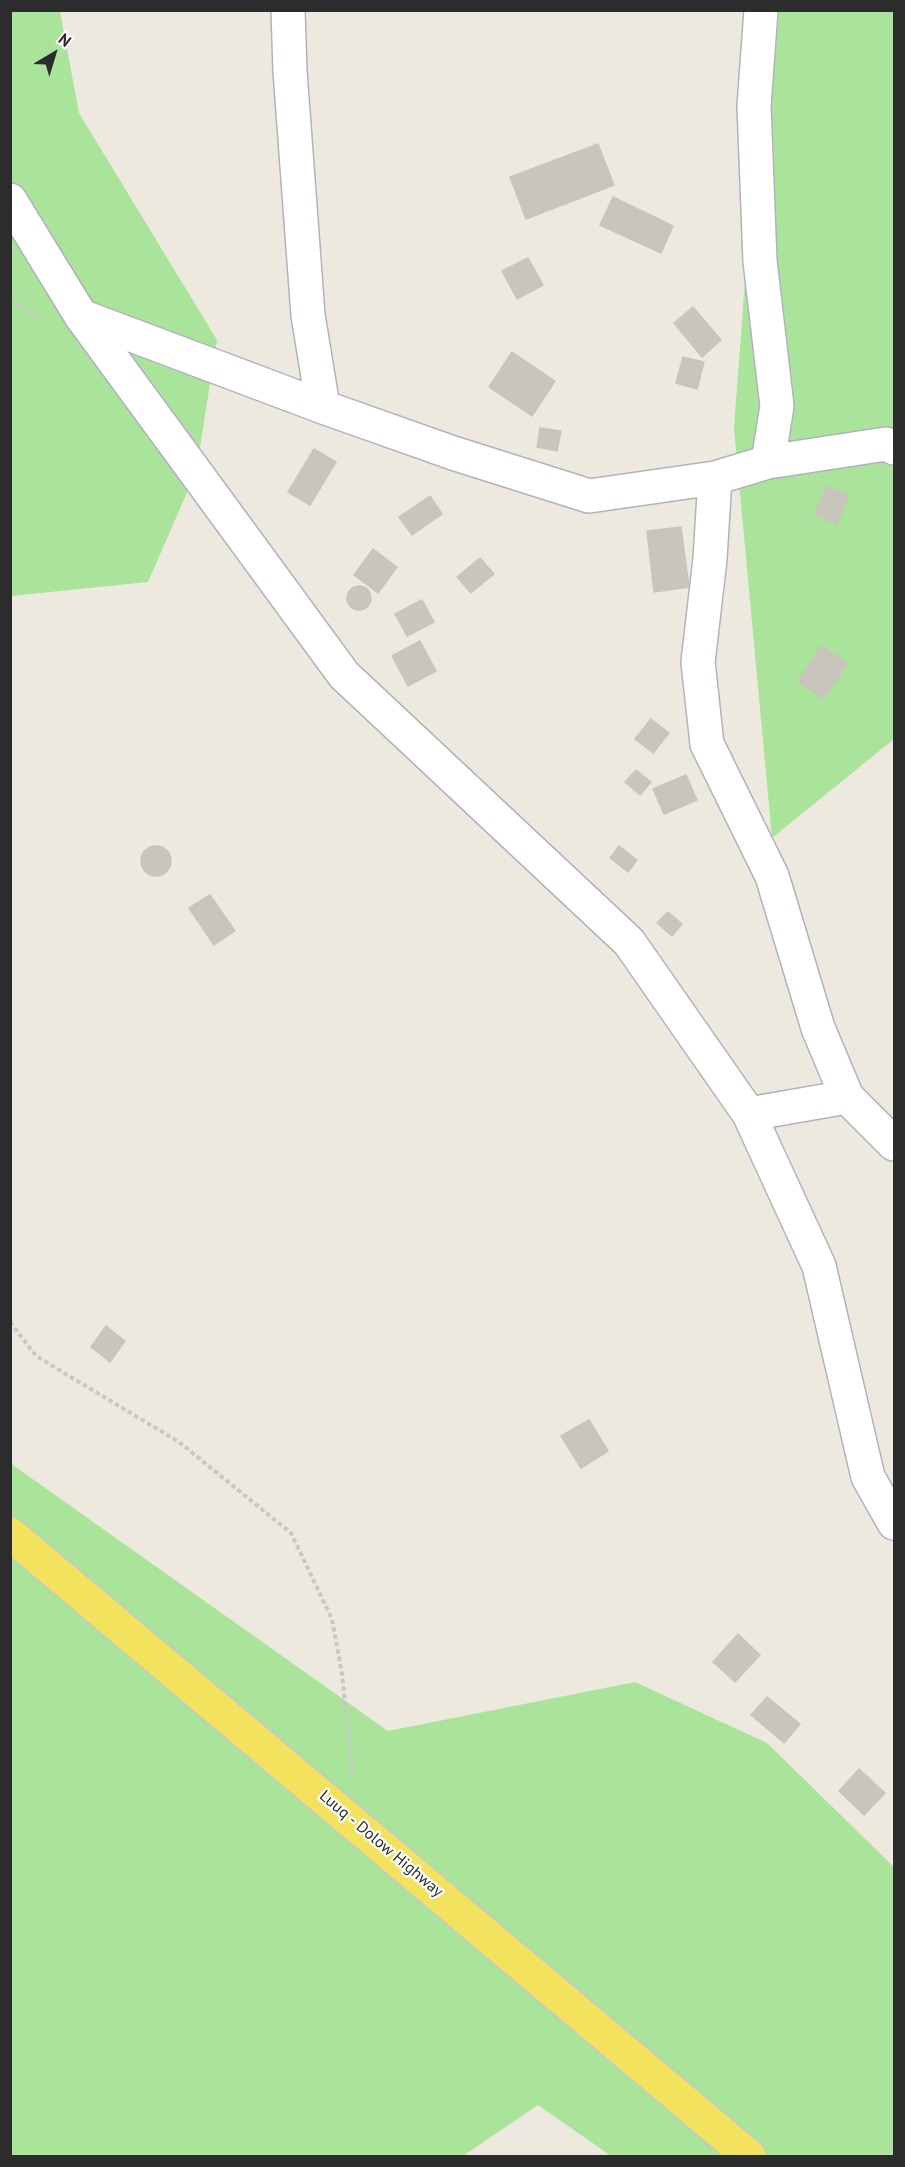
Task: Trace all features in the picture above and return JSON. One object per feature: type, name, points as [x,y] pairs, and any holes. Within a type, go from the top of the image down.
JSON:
[{"type":"main road","name":"Luuq - Dolow Highway","points":[[10,1533],[749,2157]]},
{"type":"street","points":[[288,10],[290,71],[308,315],[323,407]]},
{"type":"street","points":[[761,10],[754,106],[760,261],[777,406],[768,462]]},
{"type":"street","points":[[10,200],[81,316],[344,675],[629,942],[749,1114],[819,1266],[868,1477],[894,1523]]},
{"type":"street","points":[[81,316],[323,407],[453,453],[589,496],[715,478],[768,462],[886,444],[894,448]]},
{"type":"street","points":[[715,478],[711,560],[698,662],[707,744],[772,876],[818,1028],[848,1097],[894,1144]]},
{"type":"street","points":[[749,1114],[848,1097]]},
{"type":"path","points":[[10,1322],[36,1356],[179,1442],[291,1533],[332,1619],[350,1738],[356,1823]]},
{"type":"green space","points":[[11,11],[60,11],[79,113],[217,340],[196,472],[148,582],[11,596]]},
{"type":"green space","points":[[765,11],[894,11],[894,739],[772,838],[734,428]]},
{"type":"green space","points":[[10,1463],[388,1731],[635,1682],[767,1743],[894,1867],[894,2156],[611,2156],[538,2105],[463,2156],[11,2156]]},
{"type":"building","points":[[598,144],[614,185],[526,219],[510,177]]},
{"type":"building","points":[[613,197],[673,226],[661,253],[600,225]]},
{"type":"building","points":[[528,258],[543,285],[517,299],[502,271]]},
{"type":"building","points":[[693,307],[721,340],[702,357],[674,323]]},
{"type":"building","points":[[512,352],[555,381],[532,416],[489,387]]},
{"type":"building","points":[[683,357],[704,362],[697,389],[676,383]]},
{"type":"building","points":[[540,428],[561,431],[557,451],[537,447]]},
{"type":"building","points":[[314,449],[336,462],[310,505],[288,492]]},
{"type":"building","points":[[827,486],[849,496],[837,524],[814,514]]},
{"type":"building","points":[[430,496],[442,514],[412,535],[399,517]]},
{"type":"building","points":[[681,527],[689,587],[654,592],[647,531]]},
{"type":"building","points":[[373,549],[397,567],[378,593],[354,575]]},
{"type":"building","points":[[480,558],[494,574],[471,593],[457,577]]},
{"type":"building","points":[[359,586],[367,590],[371,598],[367,606],[359,610],[351,606],[347,598],[351,590]]},
{"type":"building","points":[[422,600],[434,622],[407,636],[395,614]]},
{"type":"building","points":[[420,641],[436,671],[408,686],[392,656]]},
{"type":"building","points":[[821,646],[848,663],[824,699],[798,682]]},
{"type":"building","points":[[651,719],[669,733],[653,753],[635,739]]},
{"type":"building","points":[[636,770],[651,782],[640,795],[625,782]]},
{"type":"building","points":[[686,775],[697,800],[664,814],[653,789]]},
{"type":"building","points":[[156,846],[162,847],[170,855],[170,867],[162,875],[156,876],[150,875],[142,867],[141,861],[142,855],[150,847]]},
{"type":"building","points":[[619,846],[637,860],[628,872],[610,858]]},
{"type":"building","points":[[210,895],[235,931],[214,945],[189,908]]},
{"type":"building","points":[[668,912],[682,924],[672,936],[657,923]]},
{"type":"building","points":[[106,1326],[125,1341],[110,1362],[91,1347]]},
{"type":"building","points":[[589,1420],[608,1451],[581,1468],[561,1436]]},
{"type":"building","points":[[738,1634],[760,1655],[735,1682],[713,1662]]},
{"type":"building","points":[[767,1697],[800,1724],[784,1743],[751,1715]]},
{"type":"building","points":[[859,1769],[885,1793],[864,1815],[839,1791]]}]
